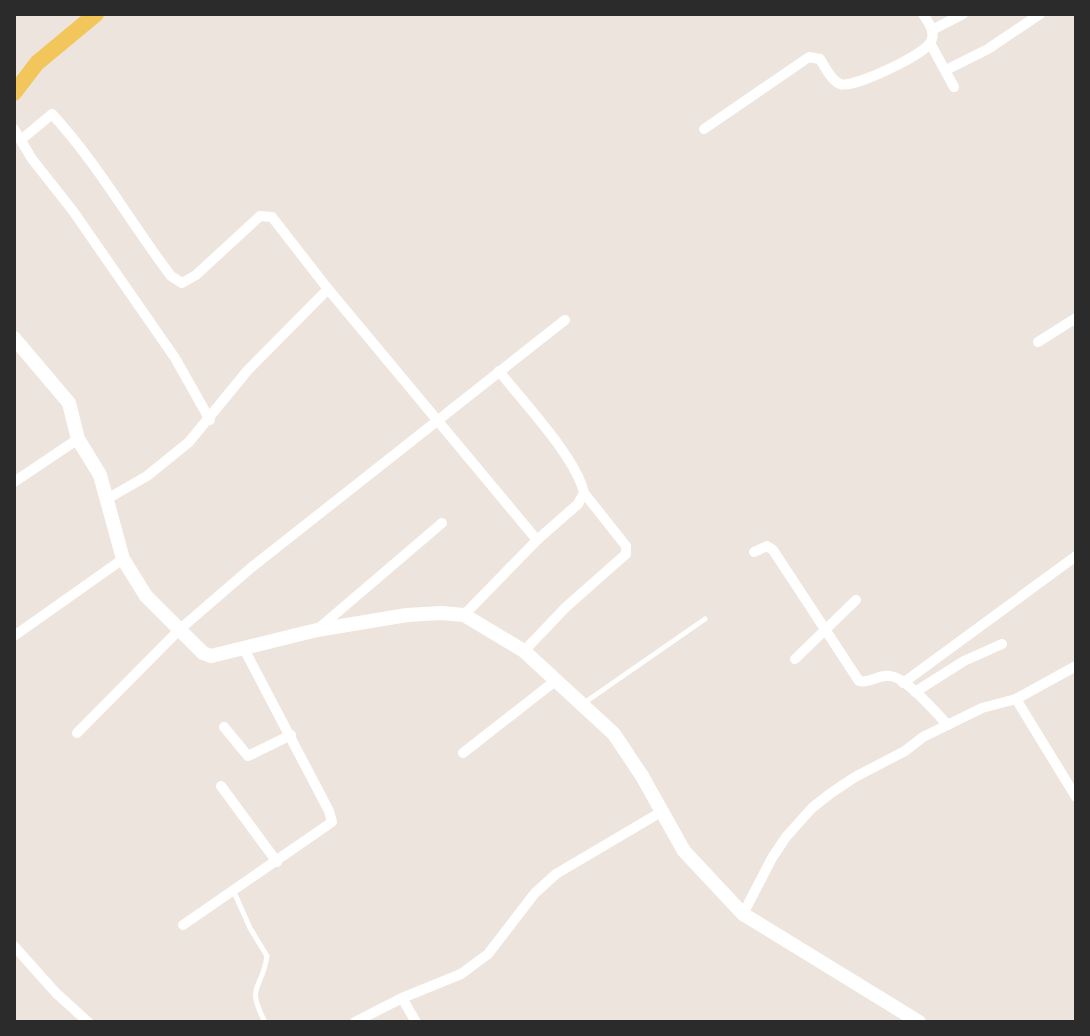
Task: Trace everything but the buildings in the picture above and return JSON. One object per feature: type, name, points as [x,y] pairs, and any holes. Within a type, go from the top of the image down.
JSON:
[{"type":"main road","points":[[14,93],[37,63],[96,14]]},
{"type":"street","points":[[923,14],[932,30],[930,43],[954,87]]},
{"type":"street","points":[[932,30],[963,14]]},
{"type":"street","points":[[946,70],[988,49],[1040,14]]},
{"type":"street","points":[[704,129],[809,57],[820,59],[833,79],[844,85],[871,77],[930,43]]},
{"type":"street","points":[[22,139],[52,114],[79,143],[117,195],[157,258],[182,283],[196,275],[264,214],[272,217],[537,540]]},
{"type":"street","points":[[14,129],[32,159],[73,211],[175,358],[210,420]]},
{"type":"street","points":[[107,499],[160,466],[189,442],[247,371],[328,289]]},
{"type":"street","points":[[1038,342],[1076,318]]},
{"type":"street","points":[[77,733],[179,630],[252,567],[565,320]]},
{"type":"street","points":[[14,338],[69,403],[78,439],[100,475],[123,559],[146,596],[203,653],[211,656],[317,630],[407,615],[464,615],[524,651],[614,734],[642,776],[684,851],[743,914],[919,1022]]},
{"type":"street","points":[[499,371],[569,460],[584,493],[626,546],[626,554],[566,607],[524,651]]},
{"type":"street","points":[[14,482],[78,439]]},
{"type":"street","points":[[464,615],[537,540],[578,504],[584,493]]},
{"type":"street","points":[[317,630],[442,523]]},
{"type":"street","points":[[754,552],[767,546],[773,550],[859,681],[891,676],[915,692],[948,725]]},
{"type":"street","points":[[903,683],[1076,556]]},
{"type":"street","points":[[14,622],[17,634],[123,559]]},
{"type":"street","points":[[795,659],[824,627],[856,600]]},
{"type":"street","points":[[915,692],[964,661],[1002,644]]},
{"type":"street","points":[[183,925],[332,822],[291,735],[243,647]]},
{"type":"street","points":[[743,914],[772,858],[812,808],[855,777],[890,760],[923,737],[982,708],[1016,699],[1076,666]]},
{"type":"street","points":[[463,753],[555,681]]},
{"type":"street","points":[[1016,699],[1076,797]]},
{"type":"street","points":[[224,727],[248,756],[291,735]]},
{"type":"street","points":[[221,786],[277,862]]},
{"type":"street","points":[[355,1022],[402,998],[461,974],[476,964],[488,954],[535,893],[556,874],[661,812]]},
{"type":"street","points":[[15,949],[88,1022]]},
{"type":"street","points":[[402,998],[416,1022]]},
{"type":"lane","points":[[583,704],[705,619]]},
{"type":"lane","points":[[234,891],[250,928],[267,956],[254,992],[265,1022]]}]
